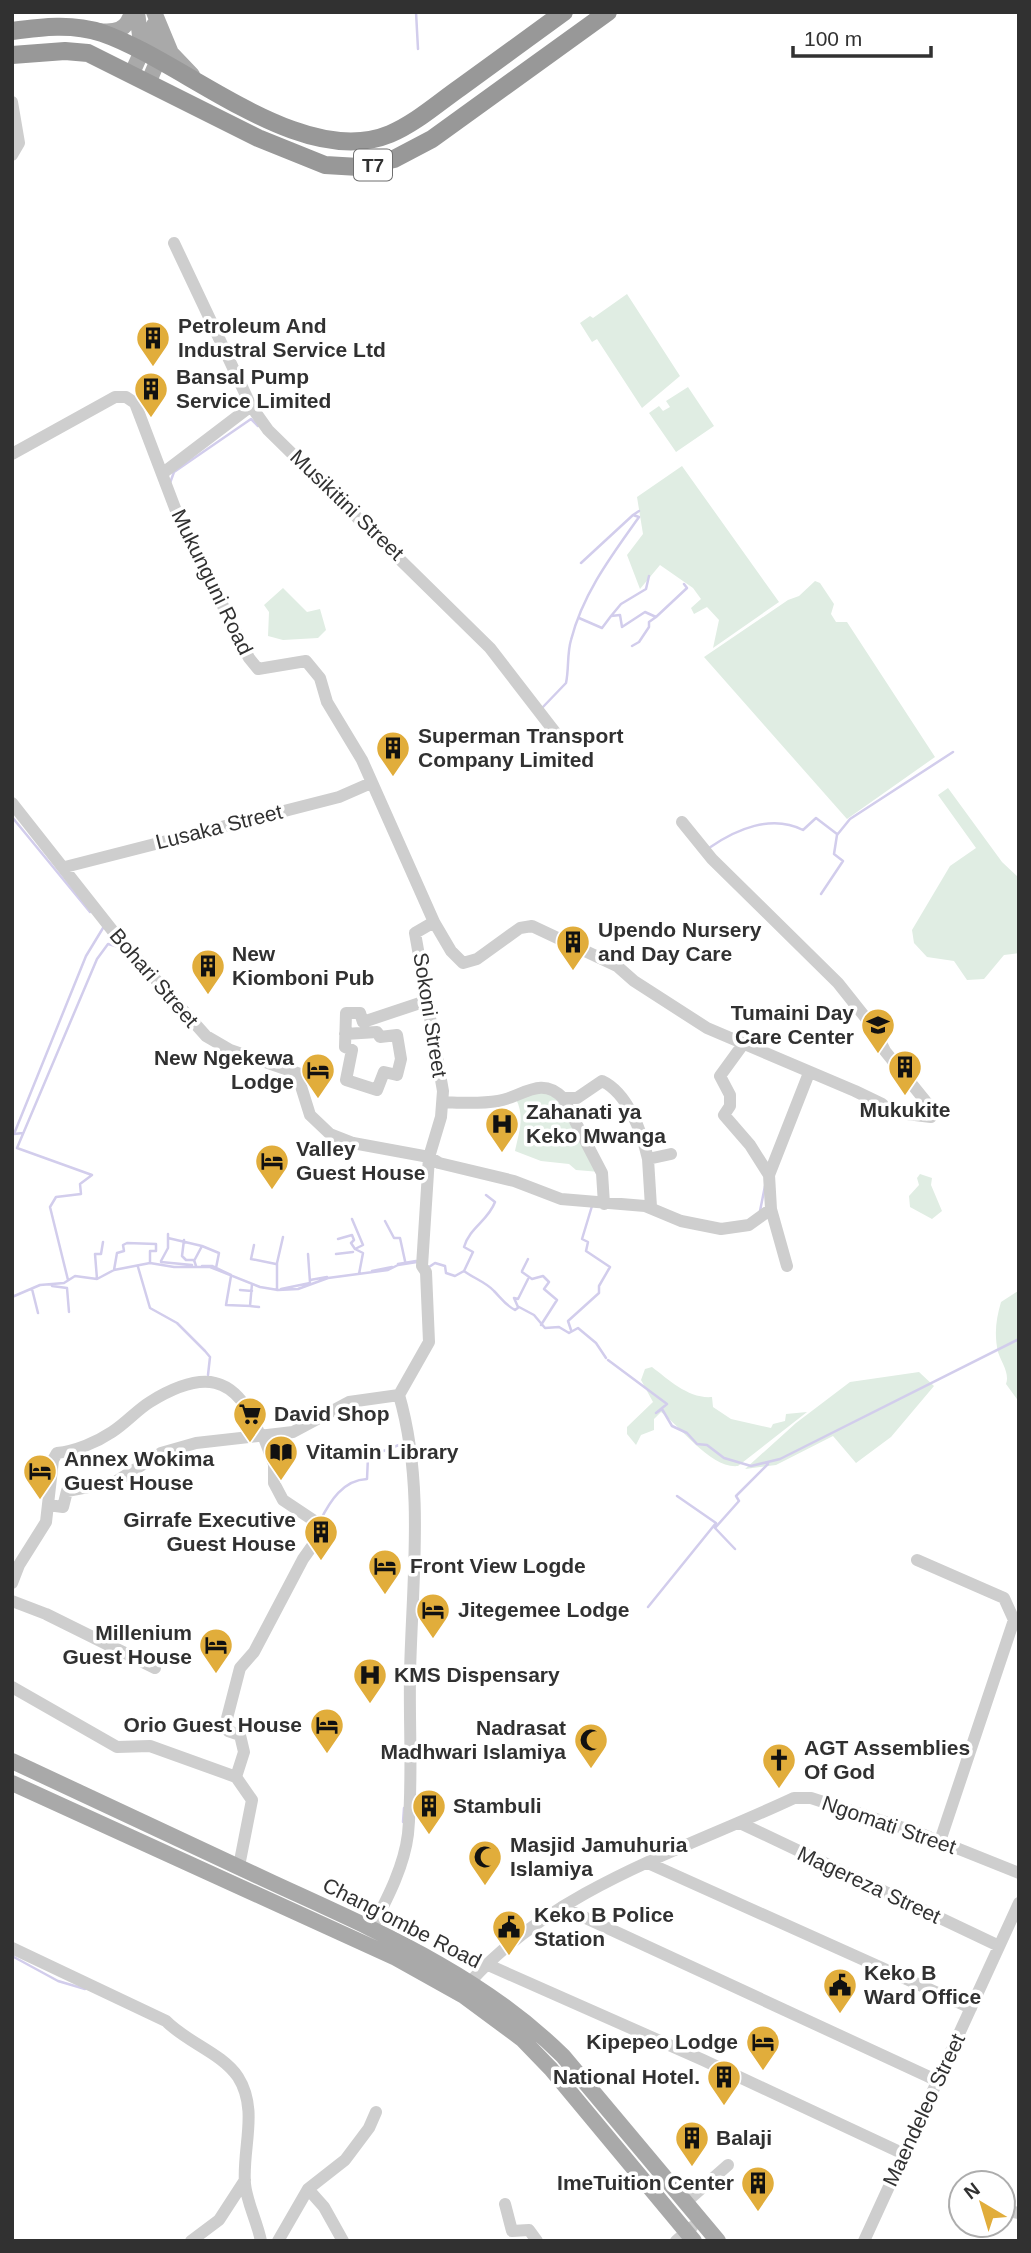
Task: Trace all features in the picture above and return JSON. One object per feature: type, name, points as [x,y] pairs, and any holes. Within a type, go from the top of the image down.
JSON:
[{"type":"highway","name":"T7","points":[[12,55],[65,51],[88,53],[149,81],[205,114],[258,138],[325,165],[366,166],[415,150],[608,12]]},
{"type":"highway","points":[[12,31],[81,28],[142,51],[275,121],[323,139],[348,143],[367,141],[401,129],[559,16]]},
{"type":"main road","points":[[81,28],[119,31],[127,26],[135,12]]},
{"type":"main road","points":[[132,73],[142,51],[135,12]]},
{"type":"main road","points":[[149,81],[158,60],[153,12]]},
{"type":"main road","points":[[153,12],[172,52],[200,83]]},
{"type":"main road","name":"Chang'ombe Road","points":[[12,1761],[372,1928],[471,1981],[535,2028],[563,2056],[685,2203],[689,2233]]},
{"type":"main road","name":"Chang'ombe Road","points":[[12,1783],[396,1958],[464,1996],[522,2039],[541,2059],[689,2233],[718,2241]]},
{"type":"street","points":[[12,102],[19,143],[12,155]]},
{"type":"street","name":"Musikitini Street","points":[[174,243],[251,406],[268,430],[490,648],[561,740]]},
{"type":"street","points":[[12,454],[120,396],[135,403],[163,473],[251,406]]},
{"type":"street","name":"Mukunguni Road","points":[[163,473],[172,501],[199,561],[254,666],[271,668],[306,661],[320,678],[327,702],[372,783]]},
{"type":"street","name":"Lusaka Street","points":[[65,867],[332,799],[372,783]]},
{"type":"street","name":"Sokoni Street","points":[[372,783],[434,922],[415,932],[443,1103]]},
{"type":"street","name":"Bohari Street","points":[[12,803],[65,867],[122,943],[206,1036],[230,1050],[300,1074],[310,1115],[330,1133],[353,1143],[429,1157]]},
{"type":"street","points":[[434,922],[451,951],[463,963],[477,959],[520,928],[536,928],[617,966],[695,1021],[855,1091],[882,1104],[891,1112],[931,1117],[928,1103],[885,1051],[873,1027],[838,983],[712,859],[682,822]]},
{"type":"street","points":[[345,1034],[377,1032],[380,1037],[397,1035],[401,1059],[397,1076],[384,1072],[377,1090],[346,1080],[352,1050],[346,1048],[345,1034],[346,1013],[360,1013],[363,1021],[426,1001]]},
{"type":"street","points":[[744,1043],[720,1076],[730,1095],[730,1106],[724,1115],[750,1145],[769,1175]]},
{"type":"street","points":[[786,1266],[771,1209],[769,1175],[810,1073]]},
{"type":"street","points":[[563,1098],[577,1098],[602,1081],[610,1085],[636,1122],[648,1159],[651,1207]]},
{"type":"street","points":[[372,1928],[394,1883],[408,1836],[415,1520],[413,1455],[399,1395],[429,1342],[426,1272],[422,1266],[429,1157],[440,1126],[443,1103],[498,1101],[539,1087],[554,1089],[563,1098],[602,1173],[604,1205]]},
{"type":"street","points":[[648,1159],[671,1154]]},
{"type":"street","points":[[429,1157],[439,1163],[514,1181],[561,1199],[604,1205],[651,1207],[681,1221],[721,1229],[749,1225],[771,1209]]},
{"type":"street","points":[[12,1583],[19,1565],[46,1522],[53,1460],[57,1453],[72,1451],[99,1439],[149,1402],[197,1380],[219,1381],[230,1388],[254,1419],[274,1464],[274,1483],[283,1500],[324,1528],[303,1559],[254,1652],[240,1668],[225,1726],[228,1731],[240,1735],[244,1752],[236,1777]]},
{"type":"street","points":[[48,1505],[63,1507],[67,1491],[115,1482],[160,1452],[196,1443],[293,1432],[349,1402],[399,1395]]},
{"type":"street","points":[[917,1560],[1004,1598],[1014,1620],[940,1841]]},
{"type":"street","points":[[12,1601],[46,1614],[155,1668]]},
{"type":"street","points":[[12,1687],[117,1747],[150,1746],[236,1777],[251,1797],[252,1804],[240,1861]]},
{"type":"street","name":"Ngomati Street","points":[[471,1981],[521,1933],[562,1907],[648,1863],[794,1798],[811,1798],[940,1841],[1019,1872]]},
{"type":"street","name":"Magereza Street","points":[[740,1823],[999,1946]]},
{"type":"street","points":[[648,1863],[971,2008]]},
{"type":"street","name":"Maendeleo Street","points":[[864,2241],[1019,1903]]},
{"type":"street","points":[[562,1907],[938,2081]]},
{"type":"street","points":[[12,1948],[156,2016],[238,2076],[250,2109],[245,2180],[241,2195],[219,2220],[191,2241]]},
{"type":"street","points":[[486,1964],[703,2060],[904,2154]]},
{"type":"street","points":[[278,2241],[308,2189],[345,2160],[369,2129],[376,2112]]},
{"type":"street","points":[[685,2203],[728,2165]]},
{"type":"street","points":[[308,2189],[324,2207],[343,2241]]},
{"type":"street","points":[[241,2195],[255,2213],[261,2241]]},
{"type":"street","points":[[505,2204],[512,2231],[529,2230],[537,2241]]},
{"type":"shaded area","points":[[627,294],[680,376],[642,408],[597,339],[592,342],[580,323],[590,316],[593,318]]},
{"type":"shaded area","points":[[688,387],[714,426],[676,452],[649,413],[659,406],[663,411],[670,407],[666,401]]},
{"type":"shaded area","points":[[682,466],[779,602],[713,648],[719,620],[707,607],[694,614],[691,608],[701,599],[693,588],[660,565],[640,589],[627,555],[643,534],[637,497]]},
{"type":"shaded area","points":[[815,581],[820,583],[834,604],[831,614],[836,622],[847,622],[935,757],[847,819],[704,657],[788,600],[799,596]]},
{"type":"shaded area","points":[[283,588],[307,612],[320,609],[326,630],[318,638],[283,640],[268,636],[269,612],[264,605]]},
{"type":"shaded area","points":[[948,788],[1002,862],[1019,878],[1019,953],[1004,955],[984,979],[967,980],[954,961],[927,957],[914,943],[912,930],[950,866],[976,848],[938,795]]},
{"type":"shaded area","points":[[552,1091],[600,1172],[576,1170],[569,1164],[541,1161],[515,1151],[521,1118],[516,1099],[524,1093]]},
{"type":"shaded area","points":[[920,1174],[932,1178],[931,1185],[942,1211],[932,1219],[910,1207],[909,1196],[919,1185],[917,1178]]},
{"type":"shaded area","points":[[1018,1291],[1019,1402],[1006,1384],[1007,1376],[998,1352],[996,1333],[1001,1302]]},
{"type":"shaded area","points":[[652,1367],[687,1392],[712,1397],[713,1407],[731,1419],[771,1428],[773,1424],[785,1421],[786,1414],[807,1412],[738,1466],[717,1461],[707,1454],[661,1412],[654,1419],[654,1430],[641,1435],[636,1445],[627,1434],[627,1427],[653,1402],[641,1380],[645,1369]]},
{"type":"shaded area","points":[[919,1372],[934,1386],[891,1437],[856,1463],[833,1436],[776,1465],[745,1469],[796,1423],[850,1382]]},
{"type":"waterway","points":[[416,12],[418,49]]},
{"type":"waterway","points":[[170,483],[174,472],[251,419],[258,426]]},
{"type":"waterway","points":[[542,708],[566,683],[570,645],[583,606],[599,575],[639,517],[633,515],[639,511]]},
{"type":"waterway","points":[[581,563],[633,515]]},
{"type":"waterway","points":[[611,616],[621,604],[646,589],[649,576]]},
{"type":"waterway","points":[[579,618],[602,628],[611,616],[620,615],[622,627],[645,612],[656,617],[687,588],[684,584]]},
{"type":"waterway","points":[[632,646],[639,642],[649,627],[649,622],[656,617]]},
{"type":"waterway","points":[[821,894],[843,861],[834,854],[837,835],[850,819],[953,752]]},
{"type":"waterway","points":[[12,817],[90,912]]},
{"type":"waterway","points":[[709,848],[754,826],[779,823],[803,830],[816,818],[837,834]]},
{"type":"waterway","points":[[23,1133],[14,1134],[86,956],[103,928]]},
{"type":"waterway","points":[[68,1280],[50,1207],[56,1197],[81,1194],[80,1184],[92,1175],[17,1148],[97,959],[108,944],[119,947]]},
{"type":"waterway","points":[[760,1211],[765,1186]]},
{"type":"waterway","points":[[464,1271],[473,1252],[464,1247],[467,1240],[495,1202],[486,1195]]},
{"type":"waterway","points":[[571,1330],[568,1321],[599,1293],[599,1286],[610,1267],[586,1251],[588,1242],[582,1239],[592,1206]]},
{"type":"waterway","points":[[352,1219],[363,1245],[355,1249],[363,1253],[359,1274]]},
{"type":"waterway","points":[[385,1221],[394,1238],[400,1238],[405,1261]]},
{"type":"waterway","points":[[161,1261],[168,1248],[168,1234]]},
{"type":"waterway","points":[[338,1239],[352,1235],[354,1240],[351,1243],[355,1249]]},
{"type":"waterway","points":[[277,1290],[277,1263],[283,1237]]},
{"type":"waterway","points":[[168,1238],[202,1246],[194,1261]]},
{"type":"waterway","points":[[184,1240],[182,1256],[186,1260],[194,1260],[196,1266]]},
{"type":"waterway","points":[[97,1279],[95,1254],[101,1254],[103,1242]]},
{"type":"waterway","points":[[114,1270],[117,1253],[124,1251],[123,1245],[127,1243],[156,1244],[156,1251],[150,1251],[150,1263]]},
{"type":"waterway","points":[[254,1245],[251,1259],[276,1264]]},
{"type":"waterway","points":[[202,1246],[219,1253],[216,1268]]},
{"type":"waterway","points":[[336,1254],[353,1252]]},
{"type":"waterway","points":[[308,1254],[310,1282]]},
{"type":"waterway","points":[[522,1271],[528,1259]]},
{"type":"waterway","points":[[398,1264],[416,1261]]},
{"type":"waterway","points":[[161,1262],[192,1265]]},
{"type":"waterway","points":[[12,1297],[40,1285],[64,1283],[75,1276],[97,1279],[114,1270],[150,1263],[174,1267],[210,1267],[260,1287],[278,1290],[298,1289],[328,1278],[388,1270],[398,1265],[417,1262]]},
{"type":"waterway","points":[[429,1267],[435,1263],[445,1266],[446,1273],[455,1276],[464,1271],[491,1288],[511,1308],[515,1310],[519,1307],[534,1315],[545,1328],[559,1327],[569,1333],[578,1328],[596,1343],[606,1358]]},
{"type":"waterway","points":[[202,1266],[212,1266],[231,1275]]},
{"type":"waterway","points":[[138,1267],[150,1308],[177,1323],[205,1351],[210,1357],[208,1375]]},
{"type":"waterway","points":[[372,1271],[392,1267]]},
{"type":"waterway","points":[[522,1272],[532,1279],[543,1276],[549,1282],[544,1289],[557,1300],[541,1325]]},
{"type":"waterway","points":[[231,1276],[226,1305],[251,1306]]},
{"type":"waterway","points":[[310,1280],[327,1277]]},
{"type":"waterway","points":[[518,1307],[514,1298],[518,1299],[528,1279]]},
{"type":"waterway","points":[[281,1289],[310,1283]]},
{"type":"waterway","points":[[252,1284],[250,1306],[259,1307]]},
{"type":"waterway","points":[[52,1286],[67,1288],[69,1312]]},
{"type":"waterway","points":[[32,1289],[38,1313]]},
{"type":"waterway","points":[[240,1290],[252,1291]]},
{"type":"waterway","points":[[608,1360],[667,1404],[656,1413],[662,1409],[672,1426],[687,1433],[697,1444],[707,1445],[724,1458],[751,1466],[780,1459],[1019,1339]]},
{"type":"waterway","points":[[320,1521],[328,1506],[344,1487],[367,1479],[368,1457],[404,1443]]},
{"type":"waterway","points":[[735,1549],[715,1528],[739,1501],[736,1496],[768,1464]]},
{"type":"waterway","points":[[648,1607],[716,1523],[677,1496]]},
{"type":"waterway","points":[[403,1822],[404,1808]]},
{"type":"waterway","points":[[12,1956],[58,1981],[85,1989]]},
{"type":"place","name":"Petroleum And Industral Service Ltd","points":[[153,368]]},
{"type":"place","name":"Bansal Pump Service Limited","points":[[151,419]]},
{"type":"place","name":"Superman Transport Company Limited","points":[[393,778]]},
{"type":"place","name":"Upendo Nursery and Day Care","points":[[573,972]]},
{"type":"place","name":"New Kiomboni Pub","points":[[208,996]]},
{"type":"place","name":"Tumaini Day Care Center","points":[[878,1055]]},
{"type":"place","name":"Mukukite","points":[[905,1097]]},
{"type":"place","name":"New Ngekewa Lodge","points":[[318,1100]]},
{"type":"place","name":"Zahanati ya Keko Mwanga","points":[[502,1154]]},
{"type":"place","name":"Valley Guest House","points":[[272,1191]]},
{"type":"place","name":"David Shop","points":[[250,1444]]},
{"type":"place","name":"Vitamin Library","points":[[281,1482]]},
{"type":"place","name":"Annex Wokima Guest House","points":[[40,1501]]},
{"type":"place","name":"Girrafe Executive Guest House","points":[[321,1562]]},
{"type":"place","name":"Front View Logde","points":[[385,1596]]},
{"type":"place","name":"Jitegemee Lodge","points":[[433,1640]]},
{"type":"place","name":"Millenium Guest House","points":[[216,1675]]},
{"type":"place","name":"KMS Dispensary","points":[[370,1705]]},
{"type":"place","name":"Orio Guest House","points":[[327,1755]]},
{"type":"place","name":"Nadrasat Madhwari Islamiya","points":[[591,1770]]},
{"type":"place","name":"AGT Assemblies Of God","points":[[779,1790]]},
{"type":"place","name":"Stambuli","points":[[429,1836]]},
{"type":"place","name":"Masjid Jamuhuria Islamiya","points":[[485,1887]]},
{"type":"place","name":"Keko B Police Station","points":[[509,1957]]},
{"type":"place","name":"Keko B Ward Office","points":[[840,2015]]},
{"type":"place","name":"Kipepeo Lodge","points":[[763,2072]]},
{"type":"place","name":"National Hotel.","points":[[724,2107]]},
{"type":"place","name":"Balaji","points":[[692,2168]]},
{"type":"place","name":"ImeTuition Center","points":[[758,2213]]}]
